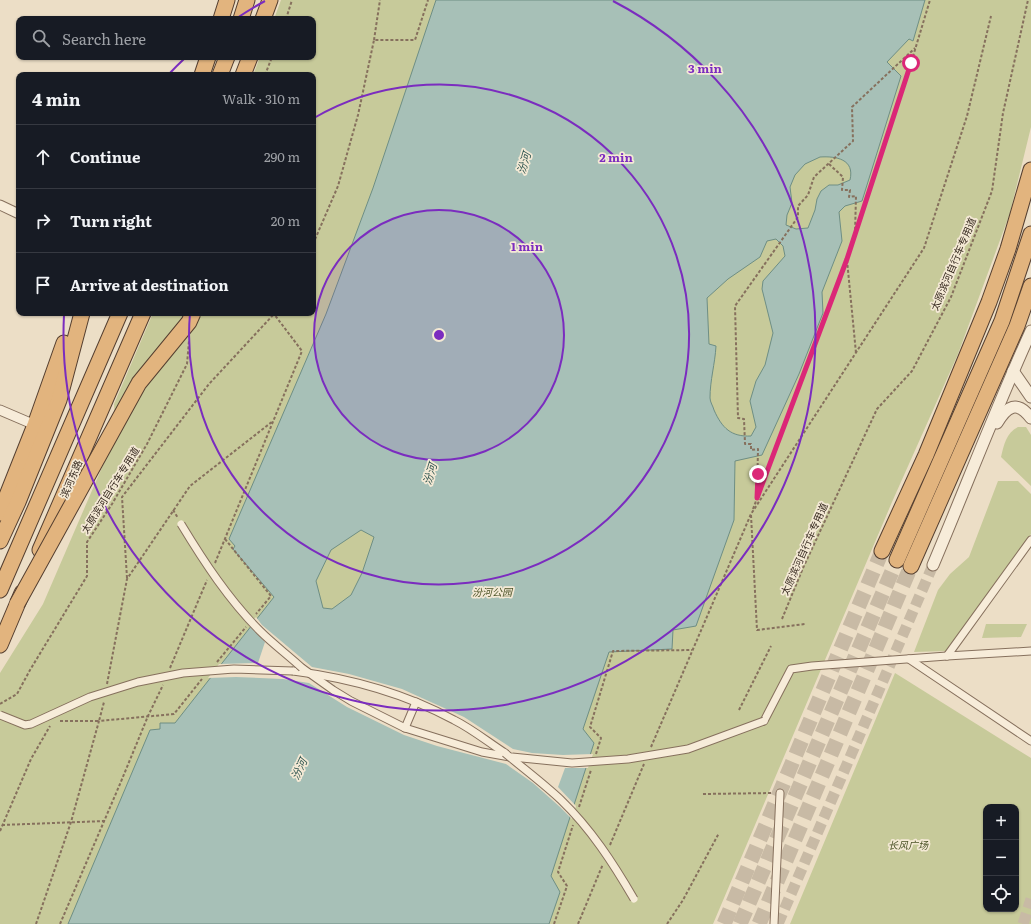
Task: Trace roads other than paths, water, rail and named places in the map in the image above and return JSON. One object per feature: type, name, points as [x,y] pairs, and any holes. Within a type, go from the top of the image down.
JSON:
[{"type":"highway","points":[[223,16],[227,0]]},
{"type":"highway","points":[[242,16],[247,0]]},
{"type":"highway","points":[[264,16],[270,0]]},
{"type":"highway","points":[[203,72],[207,60]]},
{"type":"highway","points":[[216,72],[218,60]]},
{"type":"highway","points":[[221,72],[226,60]]},
{"type":"highway","points":[[244,72],[249,60]]},
{"type":"highway","points":[[882,551],[926,454],[989,302],[1008,249],[1031,170]]},
{"type":"highway","points":[[897,560],[1002,321],[1031,234]]},
{"type":"highway","points":[[911,566],[1017,326],[1031,286]]},
{"type":"highway","points":[[0,513],[35,426],[61,354],[72,316]]},
{"type":"highway","points":[[0,541],[18,502],[59,400],[81,316]]},
{"type":"highway","points":[[0,590],[119,316]]},
{"type":"highway","name":"滨河东路","points":[[0,645],[142,316]]},
{"type":"highway","points":[[17,604],[139,383],[189,322],[192,316]]},
{"type":"street","points":[[0,205],[16,213]]},
{"type":"street","points":[[933,565],[1031,331]]},
{"type":"street","points":[[1013,371],[1031,397]]},
{"type":"street","points":[[984,443],[1007,409],[1015,406],[1026,411],[1031,418]]},
{"type":"street","points":[[0,410],[35,426]]},
{"type":"street","points":[[181,524],[220,584],[260,632],[302,668],[333,690],[405,728],[482,752],[542,761],[572,763],[628,759],[688,749],[764,721],[791,669],[812,666],[1031,651]]},
{"type":"street","points":[[948,656],[1031,540]]},
{"type":"street","points":[[909,659],[1031,742]]},
{"type":"street","points":[[0,715],[25,726],[90,697],[138,682],[183,673],[234,669],[293,671],[331,676],[382,690],[416,702],[473,731],[505,754],[562,801],[595,839],[617,870],[634,899]]},
{"type":"street","points":[[405,728],[416,702]]},
{"type":"street","points":[[774,924],[780,793]]},
{"type":"water","name":"汾河","points":[[436,0],[925,0],[913,41],[909,39],[887,62],[901,76],[862,201],[845,206],[839,212],[842,241],[822,292],[823,313],[799,374],[762,455],[735,461],[734,520],[696,626],[673,630],[672,649],[609,652],[583,729],[594,743],[551,876],[560,892],[549,924],[68,924],[150,730],[160,729],[160,723],[175,723],[274,597],[233,549],[235,546],[229,539],[326,314],[373,188]],"holes":[[[820,157],[838,158],[847,163],[850,167],[850,180],[838,185],[829,185],[821,191],[808,228],[796,229],[786,225],[787,215],[792,203],[790,187],[795,175],[805,164]],[[776,239],[783,246],[785,256],[763,281],[762,289],[773,333],[765,365],[756,381],[750,401],[756,427],[751,436],[744,436],[733,433],[720,422],[710,401],[716,346],[709,344],[707,298],[728,279],[760,257],[767,241]],[[361,530],[374,537],[362,573],[351,595],[332,609],[323,608],[316,581],[331,550]]]},
{"type":"tunnel","points":[[724,924],[882,551]]},
{"type":"tunnel","points":[[740,924],[897,560]]},
{"type":"tunnel","points":[[778,924],[933,565]]},
{"type":"tunnel","points":[[759,924],[911,566]]},
{"type":"tunnel","points":[[1023,924],[1031,899]]},
{"type":"park label","name":"汾河公园","points":[[492,592]]},
{"type":"park label","name":"长风广场","points":[[908,845]]}]
